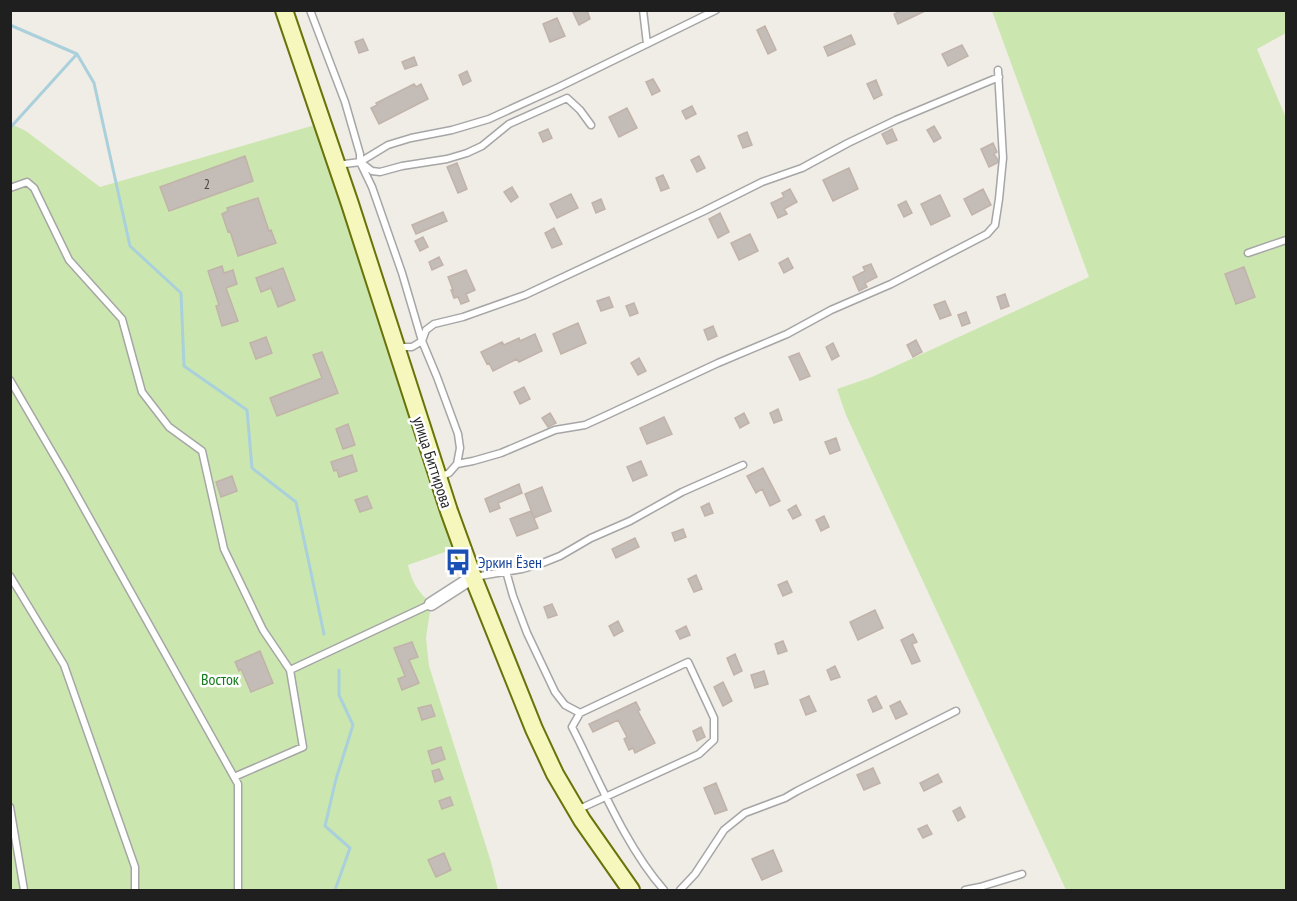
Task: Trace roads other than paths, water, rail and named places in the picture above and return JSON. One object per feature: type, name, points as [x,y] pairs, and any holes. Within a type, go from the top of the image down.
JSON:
[{"type":"street","name":"улица Биттирова","points":[[284,10],[438,478],[473,577],[555,774],[576,810],[631,891]]},
{"type":"street","points":[[431,604],[473,577]]},
{"type":"lane","points":[[310,10],[345,102],[360,154],[360,162],[372,187],[402,273],[422,341],[458,434],[460,448],[457,464],[449,473],[438,478]]},
{"type":"lane","points":[[643,10],[647,44]]},
{"type":"lane","points":[[336,165],[360,162],[388,145],[411,138],[452,130],[489,119],[716,10]]},
{"type":"lane","points":[[396,347],[412,347],[422,341],[426,330],[434,324],[463,317],[525,295],[762,182],[802,168],[848,142],[998,74],[1003,158],[995,225],[987,234],[787,334],[718,363],[608,416],[585,425],[555,430],[501,453],[457,464]]},
{"type":"lane","points":[[360,162],[372,171],[380,172],[467,153],[482,146],[509,124],[567,98],[591,125]]},
{"type":"lane","points":[[10,188],[27,182],[34,188],[69,260],[122,319],[142,392],[169,427],[202,451],[224,549],[263,630],[290,670],[303,747],[234,777]]},
{"type":"lane","points":[[1248,252],[1287,240]]},
{"type":"lane","points":[[10,380],[238,784],[238,891]]},
{"type":"lane","points":[[473,577],[540,564],[560,556],[682,492],[743,465]]},
{"type":"lane","points":[[506,571],[526,633],[555,692],[565,705],[580,713]]},
{"type":"lane","points":[[10,576],[64,664],[135,867],[135,891]]},
{"type":"lane","points":[[290,670],[431,604]]},
{"type":"lane","points":[[576,810],[607,796],[699,754],[714,740],[714,718],[688,662],[580,713],[572,727],[607,796],[624,832],[664,891]]},
{"type":"lane","points":[[680,891],[695,874],[724,830],[745,813],[785,798],[956,711]]},
{"type":"lane","points":[[10,807],[24,891]]},
{"type":"lane","points":[[965,891],[1022,874]]},
{"type":"waterway","points":[[10,25],[77,54],[94,83],[130,246],[181,293],[184,366],[247,410],[252,468],[296,502],[324,634]]},
{"type":"waterway","points":[[10,128],[77,54]]},
{"type":"waterway","points":[[335,890],[350,848],[325,826],[336,779],[353,725],[339,695],[339,670]]},
{"type":"place","name":"Эркин Ёзен","points":[[458,562]]},
{"type":"park label","name":"Восток","points":[[220,679]]}]
